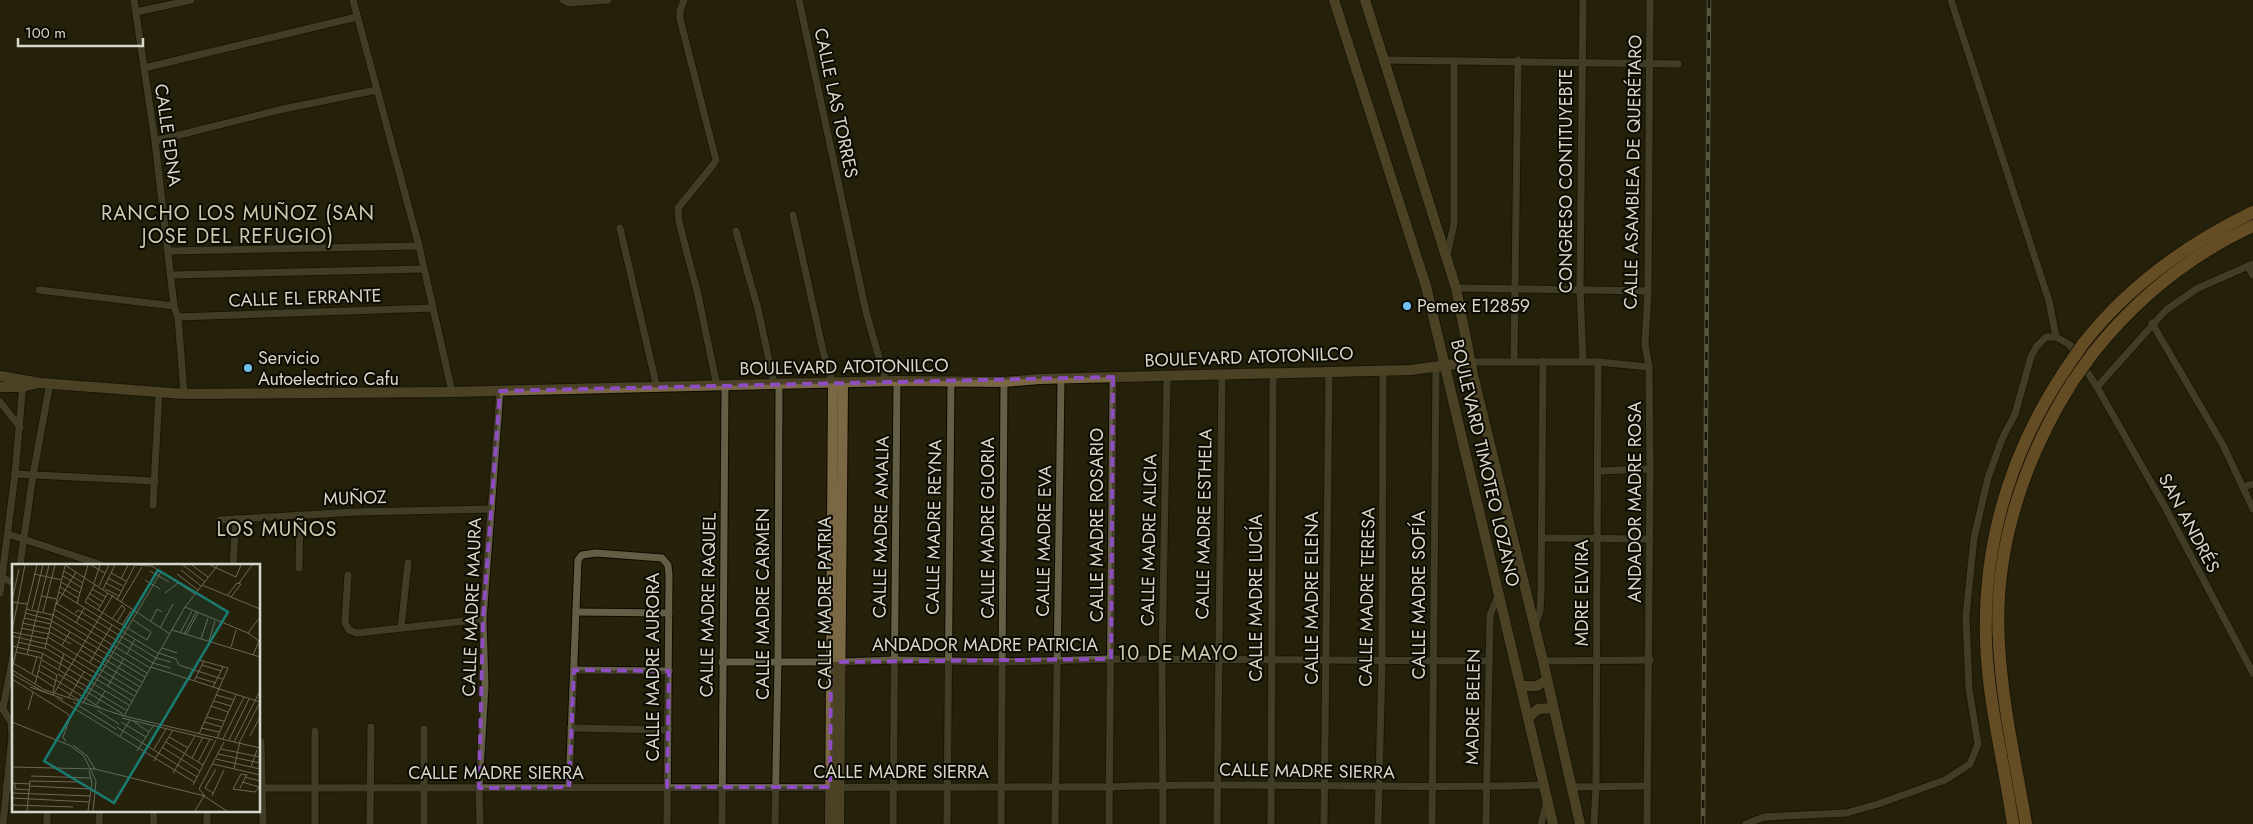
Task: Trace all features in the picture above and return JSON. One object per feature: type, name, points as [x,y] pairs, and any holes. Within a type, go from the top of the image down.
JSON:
[{"type":"highway","points":[[2088,349],[2096,328],[2127,296],[2159,268],[2201,240],[2253,212]]},
{"type":"highway","points":[[2013,824],[1988,666],[1986,617],[1990,567],[1998,520],[2012,472],[2030,427],[2088,349],[2137,304],[2154,289],[2209,250],[2253,226]]},
{"type":"highway","points":[[2026,824],[2008,715],[1999,643],[2002,570],[2010,524],[2025,475],[2043,430],[2068,377]]},
{"type":"main road","name":"BOULEVARD TIMOTEO LOZANO","points":[[1334,0],[1420,262],[1441,367],[1521,686],[1553,824]]},
{"type":"main road","name":"BOULEVARD TIMOTEO LOZANO","points":[[1365,0],[1456,288],[1471,362],[1580,824]]},
{"type":"main road","name":"BOULEVARD ATOTONILCO","points":[[0,387],[23,383],[45,383],[184,394],[452,392],[777,384],[1004,382],[1061,378],[1383,370],[1441,367],[1471,362]]},
{"type":"main road","name":"BOULEVARD ATOTONILCO","points":[[0,376],[23,383]]},
{"type":"main road","name":"CALLE MADRE PATRIA","points":[[830,824],[835,787],[838,383]]},
{"type":"main road","points":[[1521,686],[1537,686],[1547,680]]},
{"type":"main road","points":[[1528,718],[1538,709],[1553,708]]},
{"type":"main road","name":"CALLE MADRE PATRIA","points":[[835,787],[840,824]]},
{"type":"street","name":"CALLE EDNA","points":[[134,0],[155,141],[174,306],[178,317],[184,394]]},
{"type":"street","points":[[136,12],[191,0]]},
{"type":"street","points":[[353,0],[419,246],[452,392]]},
{"type":"street","points":[[566,1],[608,0]]},
{"type":"street","name":"CALLE MADRE RAQUEL","points":[[684,0],[680,10],[680,19],[716,160],[714,165],[680,203],[678,208],[679,222],[721,386],[722,824]]},
{"type":"street","name":"CALLE LAS TORRES","points":[[799,0],[845,212]]},
{"type":"street","name":"CONGRESO CONTITUYEBTE","points":[[1583,0],[1580,290],[1583,362]]},
{"type":"street","name":"CALLE ASAMBLEA DE QUERÉTARO","points":[[1645,344],[1648,291],[1650,0]]},
{"type":"street","points":[[1748,822],[1777,816],[1799,817],[1846,813],[1945,780],[1970,764],[1978,744],[1969,689],[1966,616],[1974,538],[1988,478],[2002,439],[2015,414],[2031,357],[2042,340],[2051,336],[2056,337],[2049,301],[1951,0]]},
{"type":"street","points":[[144,68],[357,17]]},
{"type":"street","points":[[1384,60],[1518,60],[1678,64]]},
{"type":"street","points":[[1514,361],[1517,288],[1518,60]]},
{"type":"street","points":[[1447,256],[1454,224],[1454,61]]},
{"type":"street","points":[[155,141],[283,109],[377,90]]},
{"type":"street","name":"CALLE MADRE AMALIA","points":[[845,212],[866,312],[892,382],[893,824]]},
{"type":"street","points":[[793,215],[823,351],[838,383]]},
{"type":"street","points":[[620,228],[657,388]]},
{"type":"street","name":"CALLE MADRE CARMEN","points":[[736,231],[777,384],[778,661],[775,824]]},
{"type":"street","points":[[168,251],[419,246]]},
{"type":"street","points":[[2097,388],[2166,310],[2198,288],[2250,265],[2253,275]]},
{"type":"street","points":[[171,275],[424,269]]},
{"type":"street","points":[[1456,288],[1648,291]]},
{"type":"street","points":[[39,290],[174,306]]},
{"type":"street","name":"CALLE EL ERRANTE","points":[[178,317],[433,308]]},
{"type":"street","points":[[2152,324],[2218,437],[2253,509]]},
{"type":"street","name":"SAN ANDRÉS","points":[[2056,337],[2070,345],[2097,388],[2160,499],[2253,673]]},
{"type":"street","name":"ANDADOR MADRE ROSA","points":[[1645,344],[1649,368],[1650,469],[1650,660],[1647,824]]},
{"type":"street","points":[[1534,629],[1540,611],[1543,538],[1543,361]]},
{"type":"street","name":"BOULEVARD ATOTONILCO","points":[[1471,362],[1598,362],[1649,368]]},
{"type":"street","name":"MDRE ELVIRA","points":[[1594,824],[1596,787],[1598,362]]},
{"type":"street","name":"CALLE MADRE SOFÍA","points":[[1432,824],[1441,367]]},
{"type":"street","name":"CALLE MADRE TERESA","points":[[1378,824],[1382,661],[1383,370]]},
{"type":"street","name":"CALLE MADRE LUCÍA","points":[[1270,824],[1273,372]]},
{"type":"street","name":"CALLE MADRE ELENA","points":[[1324,824],[1329,372]]},
{"type":"street","name":"CALLE MADRE ESTHELA","points":[[1217,824],[1222,374]]},
{"type":"street","name":"CALLE MADRE ALICIA","points":[[1163,824],[1162,661],[1167,376]]},
{"type":"street","name":"CALLE MADRE ROSARIO","points":[[1109,824],[1113,377]]},
{"type":"street","name":"CALLE MADRE EVA","points":[[1056,824],[1061,378]]},
{"type":"street","name":"CALLE MADRE REYNA","points":[[947,824],[951,381]]},
{"type":"street","name":"CALLE MADRE GLORIA","points":[[1001,824],[1004,382]]},
{"type":"street","points":[[0,593],[16,474],[23,383]]},
{"type":"street","points":[[20,564],[45,383]]},
{"type":"street","name":"CALLE MADRE MAURA","points":[[480,824],[479,788],[485,686],[483,619],[500,390]]},
{"type":"street","points":[[153,505],[159,392]]},
{"type":"street","points":[[0,402],[20,427]]},
{"type":"street","points":[[1598,471],[1650,469]]},
{"type":"street","points":[[16,474],[155,481]]},
{"type":"street","points":[[2243,487],[2253,484]]},
{"type":"street","name":"MUÑOZ","points":[[220,520],[300,515],[491,509]]},
{"type":"street","points":[[299,568],[300,515]]},
{"type":"street","points":[[233,564],[236,519]]},
{"type":"street","points":[[8,534],[99,564]]},
{"type":"street","points":[[1543,538],[1650,539]]},
{"type":"street","name":"CALLE MADRE AURORA","points":[[569,787],[578,560],[582,555],[596,554],[657,556],[666,560],[669,576],[667,824]]},
{"type":"street","points":[[401,628],[408,563]]},
{"type":"street","points":[[348,575],[345,623],[349,630],[357,632],[483,619]]},
{"type":"street","points":[[3,578],[12,582]]},
{"type":"street","name":"MADRE BELEN","points":[[1486,824],[1490,615],[1498,593]]},
{"type":"street","points":[[576,612],[669,613]]},
{"type":"street","name":"ANDADOR MADRE PATRICIA","points":[[722,662],[894,660],[1003,662],[1111,659],[1162,661],[1488,661]]},
{"type":"street","points":[[1543,661],[1650,660]]},
{"type":"street","points":[[3,824],[10,788],[12,736],[11,722],[2,706],[12,661]]},
{"type":"street","points":[[574,670],[669,671]]},
{"type":"street","points":[[370,824],[371,727]]},
{"type":"street","points":[[571,728],[668,730]]},
{"type":"street","points":[[424,729],[424,824]]},
{"type":"street","points":[[315,731],[315,824]]},
{"type":"street","points":[[261,742],[262,824]]},
{"type":"street","name":"CALLE MADRE SIERRA","points":[[261,788],[1109,787],[1163,784],[1378,787],[1544,785]]},
{"type":"street","points":[[1571,787],[1647,786]]},
{"type":"street","points":[[1541,824],[1547,799]]},
{"type":"highlighted area","points":[[1113,377],[1111,659],[831,662],[830,787],[667,787],[669,671],[574,670],[569,787],[479,788],[483,619],[500,391]]},
{"type":"railway","points":[[1703,824],[1709,0]]},
{"type":"place","name":"Pemex E12859","points":[[1407,306]]},
{"type":"place","name":"Servicio Autoelectrico Cafu","points":[[248,368]]},
{"type":"district","name":"RANCHO LOS MUÑOZ (SAN JOSE DEL REFUGIO)","points":[[238,224]]},
{"type":"district","name":"LOS MUÑOS","points":[[277,529]]},
{"type":"district","name":"10 DE MAYO","points":[[1178,653]]}]
